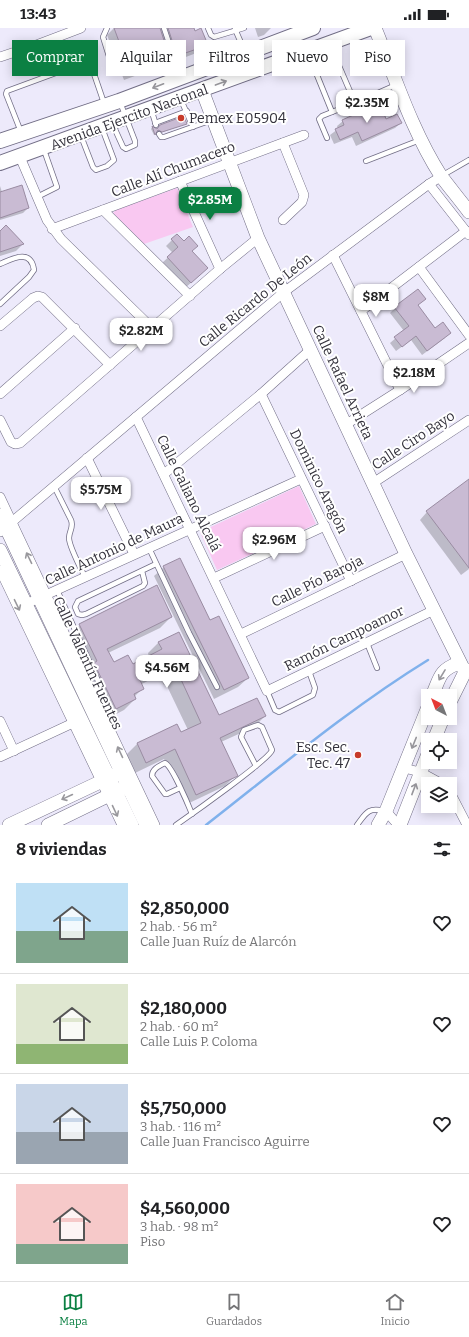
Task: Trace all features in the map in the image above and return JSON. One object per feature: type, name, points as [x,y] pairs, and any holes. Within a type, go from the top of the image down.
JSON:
[{"type":"main road","name":"Avenida Ejercito Nacional","points":[[337,40],[371,28]]},
{"type":"main road","name":"Avenida Ejercito Nacional","points":[[264,46],[307,29]]},
{"type":"main road","name":"Avenida Ejercito Nacional","points":[[0,163],[272,64]]},
{"type":"main road","name":"Avenida Ejercito Nacional","points":[[0,141],[119,101],[194,73]]},
{"type":"street","points":[[0,57],[81,28]]},
{"type":"street","points":[[375,28],[421,139],[442,176],[469,212]]},
{"type":"street","name":"Calle Rafael Arrieta","points":[[202,90],[258,238],[406,554],[466,672]]},
{"type":"street","name":"Calle Alí Chumacero","points":[[52,229],[304,135]]},
{"type":"street","points":[[283,143],[304,195],[302,202],[283,220]]},
{"type":"street","points":[[20,157],[52,229],[152,328]]},
{"type":"street","name":"Calle Ricardo De León","points":[[6,527],[284,292],[429,184],[442,176]]},
{"type":"street","points":[[180,181],[220,269]]},
{"type":"street","points":[[361,311],[419,267],[468,233],[429,184]]},
{"type":"street","points":[[103,210],[190,296]]},
{"type":"street","points":[[0,420],[11,442],[15,444],[20,443],[220,269],[258,238]]},
{"type":"street","points":[[334,255],[400,390]]},
{"type":"street","points":[[419,267],[469,335]]},
{"type":"street","points":[[0,326],[33,298],[40,296],[44,298],[75,328],[110,365]]},
{"type":"street","points":[[0,394],[75,328]]},
{"type":"street","points":[[345,425],[469,343]]},
{"type":"street","points":[[164,474],[261,394],[310,350]]},
{"type":"street","name":"Dominico Aragón","points":[[261,394],[351,581]]},
{"type":"street","name":"Calle Galiano Alcalá","points":[[136,416],[267,691]]},
{"type":"street","name":"Calle Ciro Bayo","points":[[373,483],[469,420]]},
{"type":"street","points":[[87,458],[134,554]]},
{"type":"street","name":"Calle Antonio de Maura","points":[[26,604],[301,479]]},
{"type":"street","points":[[0,496],[6,527]]},
{"type":"street","name":"Calle Valentín Fuentes","points":[[0,515],[44,597],[88,692],[115,775]]},
{"type":"street","points":[[214,578],[325,526]]},
{"type":"street","name":"Calle Valentín Fuentes","points":[[0,550],[72,699],[122,789],[146,825]]},
{"type":"street","name":"Calle Pío Baroja","points":[[241,634],[406,554]]},
{"type":"street","points":[[0,570],[73,723],[115,775],[122,789],[155,825]]},
{"type":"street","name":"Ramón Campoamor","points":[[267,691],[434,610]]},
{"type":"street","points":[[50,675],[52,657]]},
{"type":"street","points":[[435,689],[442,672],[450,666],[466,672],[457,689]]},
{"type":"street","points":[[0,720],[14,751]]},
{"type":"street","points":[[0,758],[73,723]]},
{"type":"street","points":[[378,825],[386,811],[421,725]]},
{"type":"street","points":[[404,768],[420,772],[429,777]]},
{"type":"street","points":[[386,811],[399,825],[421,769]]},
{"type":"street","points":[[9,825],[115,775]]},
{"type":"street","points":[[48,825],[122,789]]},
{"type":"street","points":[[122,789],[122,825]]},
{"type":"street","name":"Calle Valentín Fuentes","points":[[122,789],[132,825]]},
{"type":"street","points":[[457,806],[467,825]]},
{"type":"lane","points":[[106,47],[103,37],[107,28]]},
{"type":"lane","points":[[164,28],[181,78]]},
{"type":"lane","points":[[208,28],[211,35],[214,37],[235,29],[244,28]]},
{"type":"lane","points":[[235,29],[240,40]]},
{"type":"lane","points":[[22,134],[6,94],[7,91],[83,63],[92,68],[105,105]]},
{"type":"lane","points":[[342,73],[355,103]]},
{"type":"lane","points":[[318,76],[332,112]]},
{"type":"lane","points":[[327,138],[319,119],[322,116],[398,84]]},
{"type":"lane","points":[[181,98],[193,127]]},
{"type":"lane","points":[[107,125],[126,149],[136,144],[119,101]]},
{"type":"lane","points":[[151,109],[156,124],[187,111]]},
{"type":"lane","points":[[159,134],[161,137],[164,137],[176,130],[193,127],[214,120]]},
{"type":"lane","points":[[80,135],[93,167],[96,170],[107,166],[114,160],[107,125]]},
{"type":"lane","points":[[366,161],[421,139]]},
{"type":"lane","points":[[37,197],[57,187],[43,148]]},
{"type":"lane","points":[[442,176],[469,160]]},
{"type":"lane","points":[[0,264],[19,256],[24,256],[31,262],[34,270],[29,277],[0,304]]},
{"type":"lane","points":[[54,486],[71,520],[73,526],[70,542],[85,577]]},
{"type":"lane","points":[[149,548],[189,633],[217,687]]},
{"type":"lane","points":[[142,571],[145,583],[143,586],[86,614],[78,614],[75,607],[78,600],[156,564]]},
{"type":"lane","points":[[57,590],[99,683],[99,687],[72,699]]},
{"type":"lane","points":[[366,643],[377,668]]},
{"type":"lane","points":[[267,691],[275,710],[279,712],[313,695],[315,688],[309,671]]},
{"type":"lane","points":[[176,825],[192,814],[256,766],[271,754],[272,752],[262,727],[258,724],[244,730],[241,737],[256,766]]},
{"type":"lane","points":[[180,788],[165,794],[152,776],[154,769],[165,763],[170,765],[192,814]]},
{"type":"lane","points":[[357,825],[370,810],[377,809],[386,811]]},
{"type":"shaded area","points":[[177,188],[193,227],[144,244],[113,213],[116,210]]},
{"type":"shaded area","points":[[299,486],[316,524],[217,570],[200,532]]},
{"type":"building","points":[[114,28],[160,28],[164,40],[118,40]]},
{"type":"building","points":[[168,28],[194,28],[195,31],[201,28],[206,40],[194,40],[194,50],[186,53],[186,40],[172,40]]},
{"type":"building","points":[[369,108],[371,113],[382,108],[386,119],[397,114],[402,123],[362,141],[358,132],[340,140],[335,129],[344,125],[342,120]]},
{"type":"building","points":[[184,116],[187,124],[162,132],[158,130],[155,135],[152,126],[157,129],[160,125]]},
{"type":"building","points":[[22,185],[29,208],[0,218],[0,192]]},
{"type":"building","points":[[6,225],[24,244],[0,252],[0,231]]},
{"type":"building","points":[[177,234],[184,241],[189,236],[198,246],[192,251],[208,268],[191,283],[167,257],[178,247],[171,239]]},
{"type":"building","points":[[418,289],[426,299],[418,305],[435,328],[443,322],[451,333],[427,351],[416,336],[402,347],[394,337],[409,326],[394,307]]},
{"type":"building","points":[[469,479],[469,568],[426,511]]},
{"type":"building","points":[[180,558],[210,620],[219,616],[249,678],[224,690],[163,566]]},
{"type":"building","points":[[157,585],[172,617],[107,649],[114,662],[128,655],[133,664],[162,649],[158,642],[179,632],[219,715],[257,698],[266,716],[220,738],[238,776],[196,795],[175,749],[146,763],[137,743],[177,724],[181,732],[201,723],[178,673],[175,675],[171,665],[140,680],[144,689],[134,694],[136,699],[116,709],[94,663],[97,661],[79,624]]},
{"type":"waterway","points":[[206,825],[343,718],[428,660]]},
{"type":"place","name":"Pemex E05904","points":[[181,118]]},
{"type":"place","name":"Esc. Sec. Tec. 47","points":[[358,755]]}]
